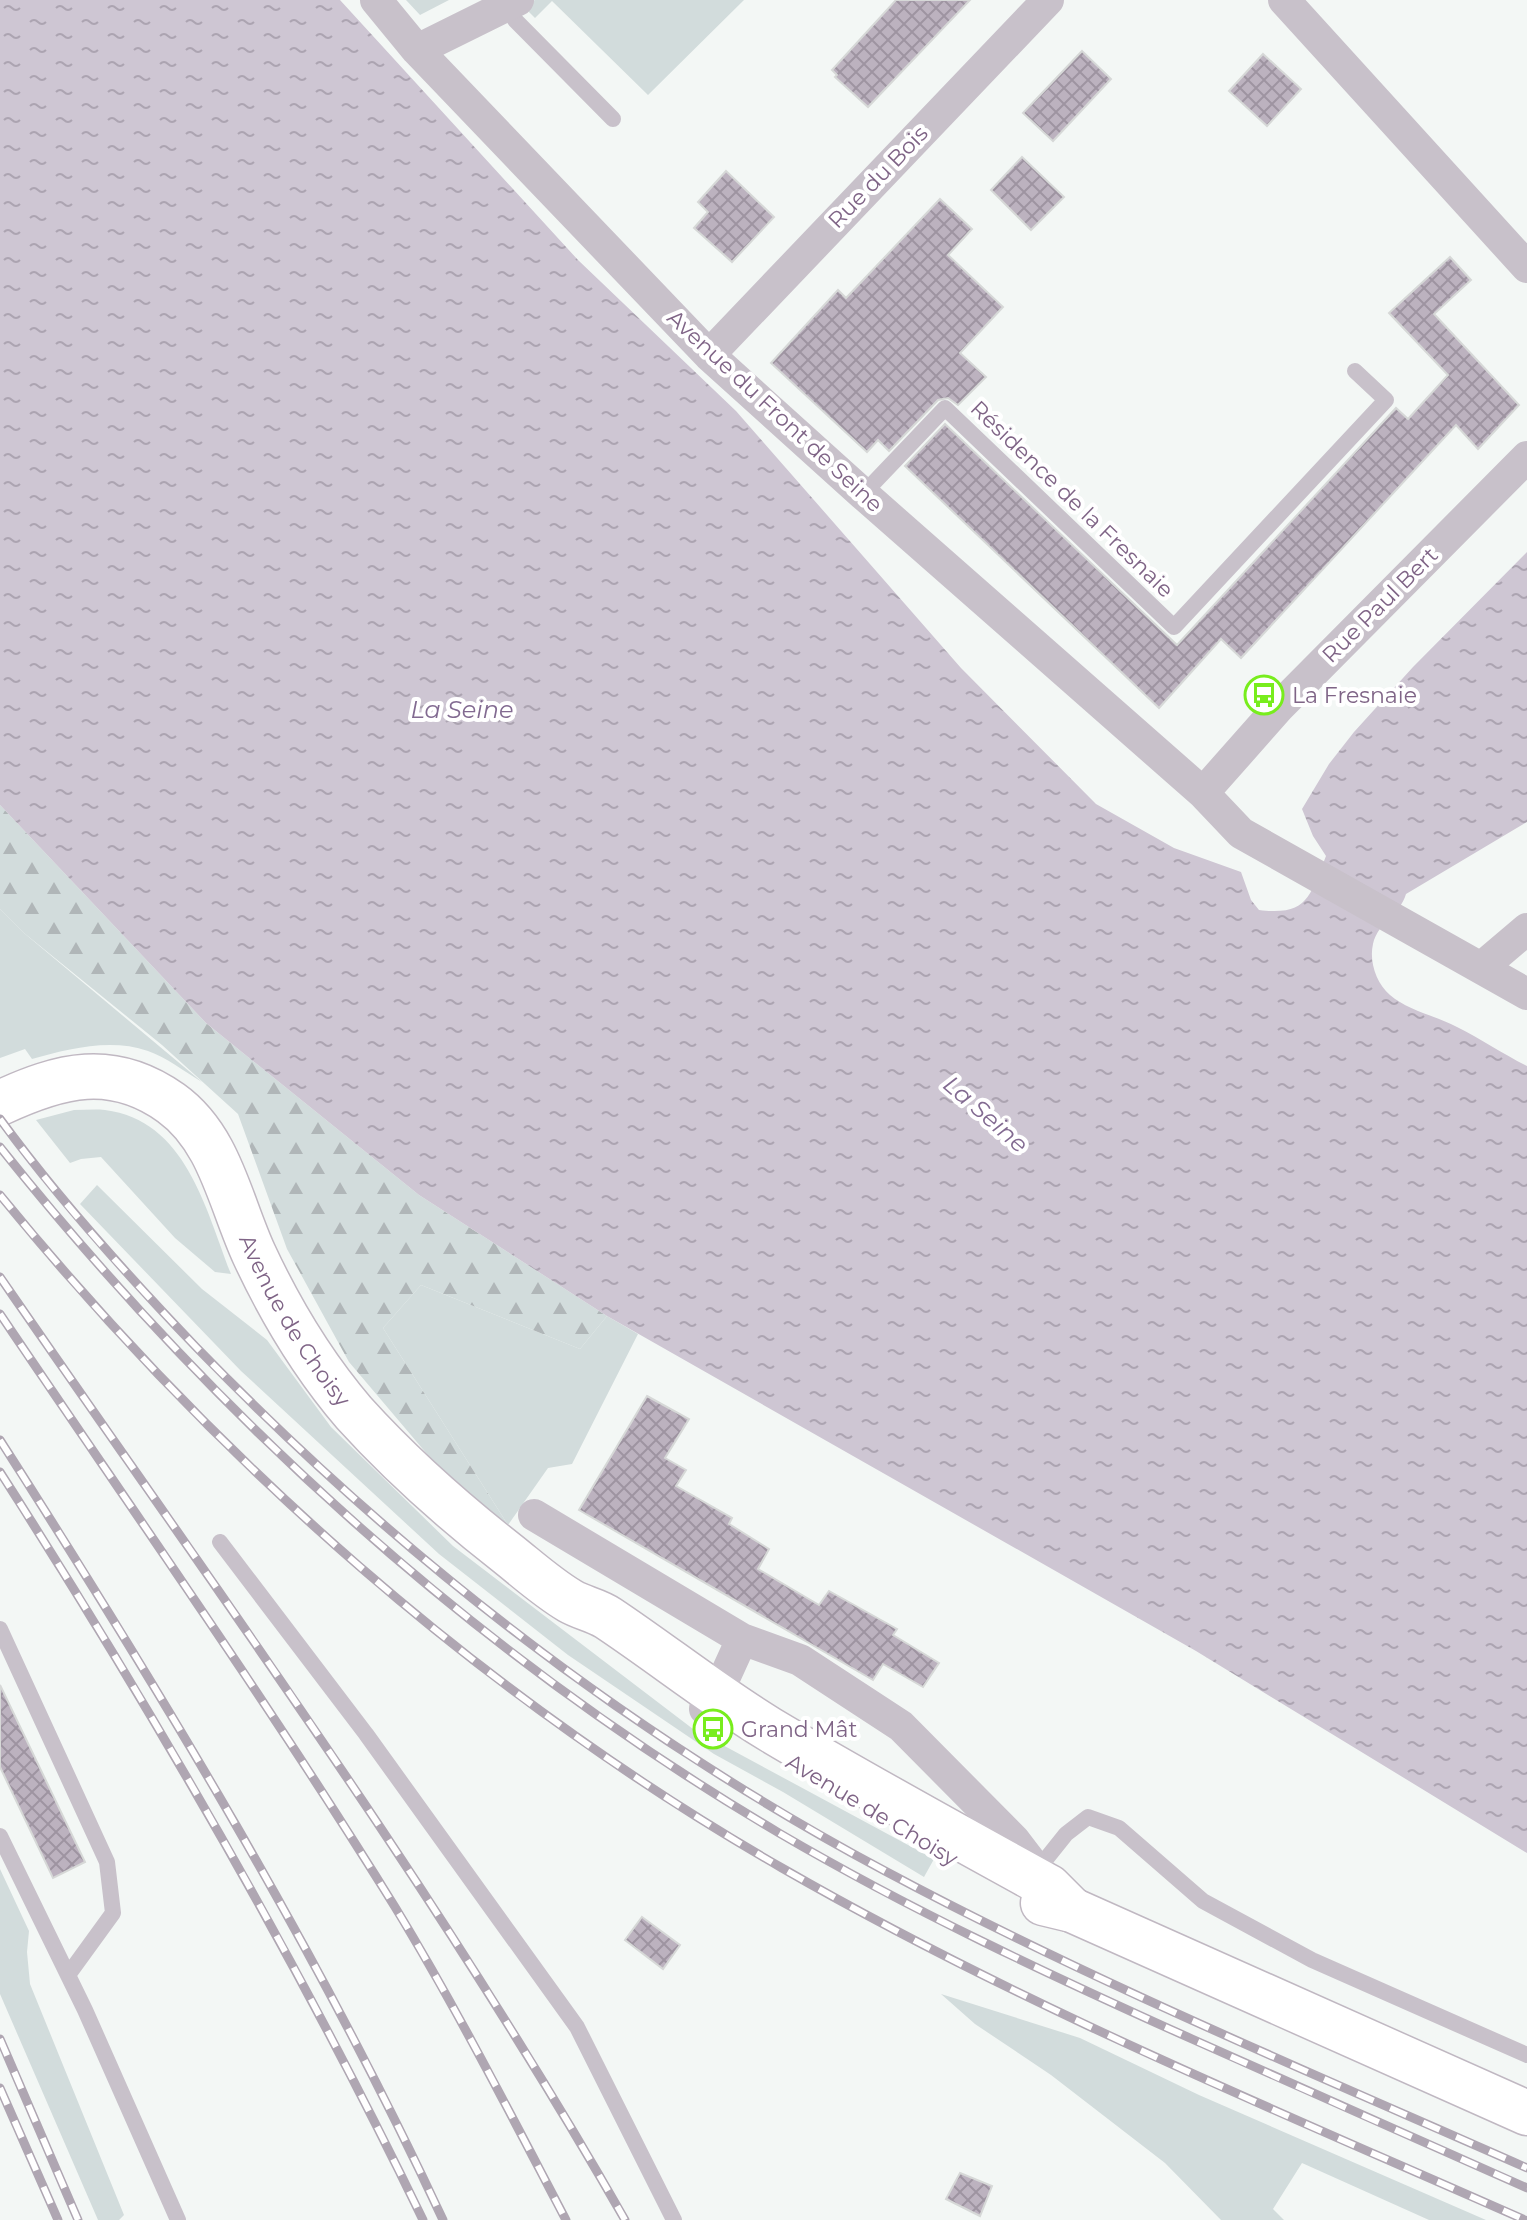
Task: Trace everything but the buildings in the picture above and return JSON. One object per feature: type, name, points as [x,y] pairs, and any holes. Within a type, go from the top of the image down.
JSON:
[{"type":"main road","name":"Avenue de Choisy","points":[[17,1095],[75,1077],[116,1078],[155,1092],[191,1120],[213,1154],[272,1291],[336,1390],[379,1440],[423,1483],[467,1522],[571,1602],[593,1630],[711,1701],[827,1785],[943,1853],[1040,1902],[1053,1889],[1527,2113]]},
{"type":"street","name":"Avenue du Front de Seine","points":[[376,0],[417,50],[709,355],[1203,793],[1241,833],[1481,968]]},
{"type":"street","name":"Rue du Bois","points":[[709,355],[1048,0]]},
{"type":"street","points":[[1284,0],[1527,267]]},
{"type":"street","points":[[417,50],[513,3]]},
{"type":"street","name":"Rue Paul Bert","points":[[1203,793],[1279,707],[1527,457]]},
{"type":"street","points":[[1527,929],[1481,968],[1527,994]]},
{"type":"street","points":[[534,1515],[742,1639],[800,1660],[901,1726],[1014,1840],[1053,1889]]},
{"type":"street","points":[[711,1701],[742,1639]]},
{"type":"lane","points":[[513,3],[515,20],[613,119]]},
{"type":"lane","name":"Résidence de la Fresnaie","points":[[863,494],[945,408],[1174,627],[1386,400],[1355,371]]},
{"type":"lane","points":[[220,1542],[366,1734],[577,2027],[674,2220]]},
{"type":"lane","points":[[0,1629],[107,1862],[113,1913],[68,1975]]},
{"type":"lane","points":[[1053,1889],[1066,1834],[1088,1817],[1119,1828],[1203,1901],[1312,1960],[1527,2055]]},
{"type":"lane","points":[[0,1836],[68,1975],[178,2220]]},
{"type":"green space","points":[[406,0],[449,0],[420,15]]},
{"type":"green space","points":[[535,0],[744,0],[648,95],[552,1],[535,18],[527,10],[529,3]]},
{"type":"green space","points":[[0,805],[206,1023],[419,1195],[607,1316],[580,1349],[421,1285],[383,1328],[508,1525],[477,1513],[349,1362],[287,1249],[238,1114],[162,1045],[24,933],[0,909]]},
{"type":"green space","points":[[0,909],[24,933],[202,1082],[155,1054],[119,1045],[75,1049],[32,1059],[25,1049],[0,1058]]},
{"type":"green space","points":[[74,1110],[105,1110],[133,1117],[155,1131],[174,1149],[202,1197],[231,1274],[215,1272],[175,1238],[101,1157],[70,1163],[36,1120]]},
{"type":"green space","points":[[97,1185],[202,1289],[267,1340],[331,1427],[453,1546],[693,1729],[934,1859],[924,1877],[714,1754],[568,1655],[439,1554],[241,1371],[80,1204]]},
{"type":"green space","points":[[421,1285],[580,1349],[607,1316],[638,1334],[572,1464],[548,1468],[508,1525],[383,1328]]},
{"type":"green space","points":[[0,1869],[29,1931],[30,1984],[124,2215],[119,2220],[98,2220],[0,1994]]},
{"type":"green space","points":[[941,1994],[1080,2038],[1199,2095],[1486,2220],[1429,2220],[1302,2163],[1273,2209],[1284,2220],[1221,2220],[1165,2163],[1051,2075],[975,2024]]},
{"type":"water","name":"La Seine","points":[[0,0],[340,0],[578,260],[736,411],[961,668],[1096,804],[1174,848],[1241,872],[1251,900],[1259,910],[1288,910],[1298,906],[1316,882],[1326,856],[1313,836],[1302,809],[1329,764],[1413,667],[1527,552],[1527,822],[1406,894],[1399,908],[1376,936],[1372,957],[1381,984],[1397,1000],[1457,1027],[1527,1066],[1527,1853],[1196,1651],[607,1316],[419,1195],[206,1023],[0,805]]},
{"type":"railway","points":[[0,1119],[46,1179],[120,1265],[274,1425],[436,1569],[608,1700],[790,1818],[963,1912],[1203,2026],[1527,2168]]},
{"type":"railway","points":[[0,1147],[84,1248],[171,1344],[263,1437],[358,1526],[458,1610],[561,1689],[668,1764],[829,1862],[983,1942],[1527,2188]]},
{"type":"railway","points":[[0,1195],[84,1294],[172,1389],[264,1480],[360,1567],[460,1650],[564,1728],[671,1800],[782,1868],[963,1965],[1149,2054],[1525,2220]]},
{"type":"railway","points":[[0,1277],[401,1859],[479,1978],[625,2220]]},
{"type":"railway","points":[[0,1314],[250,1683],[395,1907],[462,2023],[566,2220]]},
{"type":"railway","points":[[0,1440],[235,1823],[343,2019],[443,2220]]},
{"type":"railway","points":[[0,1472],[114,1655],[223,1840],[326,2028],[423,2220]]},
{"type":"railway","points":[[0,2039],[78,2220]]},
{"type":"railway","points":[[0,2088],[58,2220]]},
{"type":"place","name":"La Fresnaie","points":[[1264,695]]},
{"type":"place","name":"Grand Mât","points":[[713,1729]]}]
